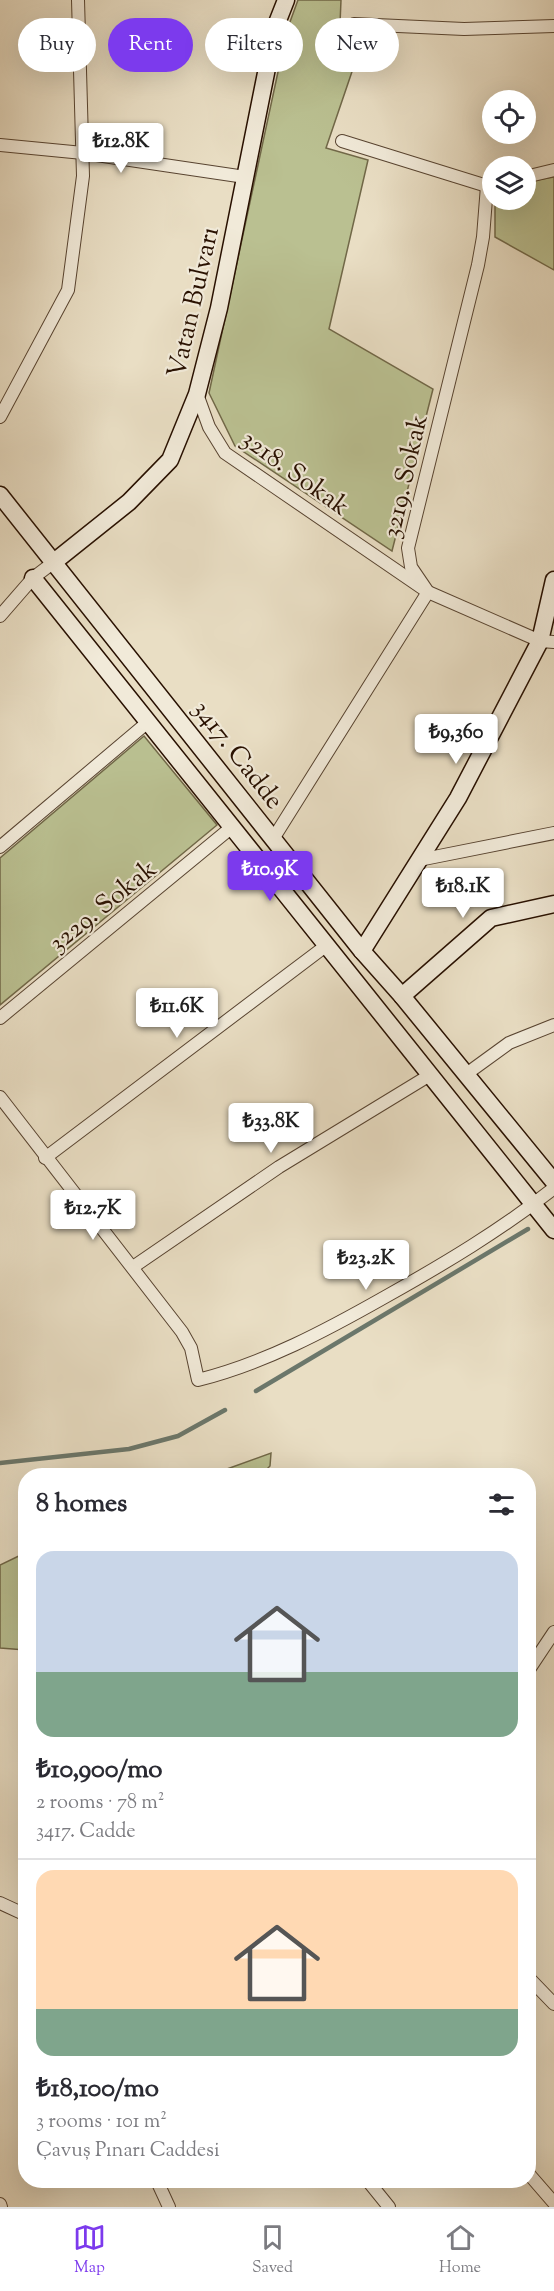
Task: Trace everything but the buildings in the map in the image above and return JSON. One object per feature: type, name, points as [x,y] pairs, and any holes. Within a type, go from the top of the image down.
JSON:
[{"type":"street","points":[[0,417],[68,290],[83,176],[78,0]]},
{"type":"street","points":[[271,0],[274,18]]},
{"type":"street","name":"Vatan Bulvarı","points":[[280,18],[286,0]]},
{"type":"street","points":[[399,26],[464,29],[554,26]]},
{"type":"street","name":"Vatan Bulvarı","points":[[54,562],[129,502],[170,460],[197,394],[219,308],[267,72]]},
{"type":"street","points":[[342,141],[482,184]]},
{"type":"street","points":[[0,145],[83,153],[245,177]]},
{"type":"street","points":[[536,174],[554,170]]},
{"type":"street","name":"3219. Sokak","points":[[428,592],[411,567],[408,548],[478,265],[487,210]]},
{"type":"street","name":"3218. Sokak","points":[[197,394],[208,427],[225,453],[428,592],[547,641]]},
{"type":"street","name":"3417. Cadde","points":[[0,495],[362,951],[402,996],[554,1182]]},
{"type":"street","points":[[0,616],[33,578],[54,562]]},
{"type":"street","name":"3417. Cadde","points":[[33,578],[554,1230]]},
{"type":"street","points":[[362,951],[458,798],[547,641],[554,580]]},
{"type":"street","points":[[273,839],[428,592]]},
{"type":"street","points":[[0,848],[148,722]]},
{"type":"street","name":"3229. Sokak","points":[[0,1018],[232,827]]},
{"type":"street","points":[[419,860],[554,833]]},
{"type":"street","points":[[402,996],[490,918],[554,904]]},
{"type":"street","points":[[45,1158],[327,945]]},
{"type":"street","points":[[465,1074],[509,1043],[554,1025]]},
{"type":"street","points":[[133,1267],[279,1167],[430,1075]]},
{"type":"street","points":[[0,1097],[182,1332],[191,1348],[198,1380],[226,1373],[320,1334],[483,1240],[554,1188]]},
{"type":"street","points":[[536,1659],[554,1632]]},
{"type":"street","points":[[0,1903],[18,1911]]},
{"type":"street","points":[[536,1985],[554,2004]]},
{"type":"street","points":[[536,2182],[554,2203]]},
{"type":"street","points":[[161,2188],[169,2207]]},
{"type":"street","points":[[374,2188],[389,2207]]},
{"type":"green space","points":[[298,0],[341,0],[340,18],[315,18],[315,72],[352,72],[326,148],[368,160],[329,329],[433,389],[392,551],[235,446],[209,393],[278,72],[303,72],[303,18],[291,18]]},
{"type":"green space","points":[[554,177],[554,270],[495,237],[495,210],[536,210],[536,180]]},
{"type":"green space","points":[[144,736],[217,825],[0,1005],[0,858]]},
{"type":"green space","points":[[271,1453],[268,1468],[230,1468]]},
{"type":"green space","points":[[18,1556],[18,1649],[0,1648],[0,1565]]},
{"type":"waterway","points":[[256,1391],[528,1229]]},
{"type":"waterway","points":[[0,1463],[129,1449],[178,1436],[225,1410]]}]
